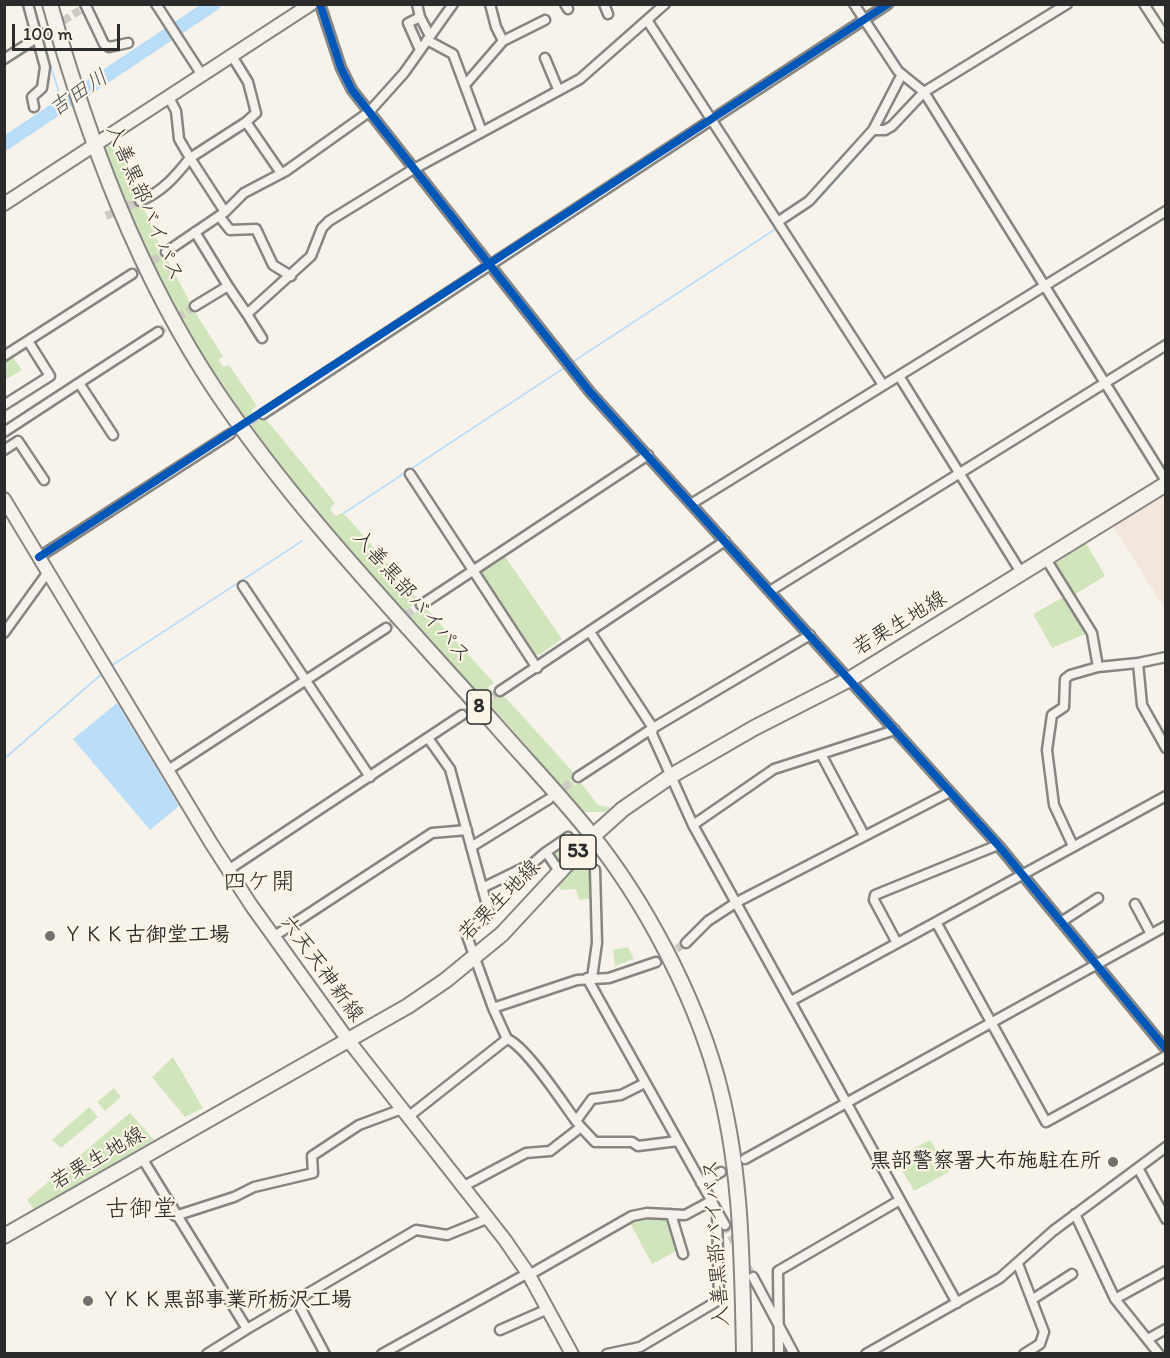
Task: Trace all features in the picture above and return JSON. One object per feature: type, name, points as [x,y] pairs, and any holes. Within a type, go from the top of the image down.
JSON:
[{"type":"main road","name":"入善黒部バイパス","points":[[50,4],[67,68],[94,144],[155,284],[215,389],[253,443],[300,503],[593,836],[637,902],[671,962],[716,1074],[738,1189],[744,1353]]},
{"type":"main road","points":[[4,204],[311,4]]},
{"type":"main road","name":"若栗生地線","points":[[4,1236],[408,1005],[502,934],[559,871],[623,809],[671,776],[754,728],[850,679],[1166,483]]},
{"type":"main road","name":"六天天神新線","points":[[4,499],[228,870],[273,937],[348,1040],[489,1218],[529,1274],[572,1353]]},
{"type":"street","points":[[28,4],[39,36],[46,76],[42,88],[32,97],[33,107]]},
{"type":"street","points":[[156,4],[202,75]]},
{"type":"street","points":[[320,4],[341,68],[352,90],[412,170],[590,392],[998,845],[1166,1049]]},
{"type":"street","points":[[417,4],[428,38],[453,54],[482,132]]},
{"type":"street","points":[[166,252],[222,214],[244,193],[280,173],[369,112],[404,73],[453,4]]},
{"type":"street","points":[[490,4],[496,27],[503,40]]},
{"type":"street","points":[[604,4],[608,14]]},
{"type":"street","points":[[248,314],[311,256],[322,228],[329,220],[412,170],[580,79],[665,4]]},
{"type":"street","points":[[854,4],[902,74],[924,92],[1166,483]]},
{"type":"street","points":[[263,414],[488,264],[888,4]]},
{"type":"street","points":[[873,130],[885,130],[892,126],[924,92],[933,89],[1067,4]]},
{"type":"street","points":[[1144,4],[1166,38]]},
{"type":"street","points":[[84,6],[104,44],[109,47],[128,43]]},
{"type":"street","points":[[420,17],[408,23],[420,50]]},
{"type":"street","points":[[647,20],[713,118],[883,385]]},
{"type":"street","points":[[465,85],[503,40],[545,21]]},
{"type":"street","points":[[4,59],[39,36]]},
{"type":"street","points":[[140,201],[155,195],[169,184],[190,158],[246,122],[256,113],[248,82],[232,56]]},
{"type":"street","points":[[545,58],[558,89]]},
{"type":"street","points":[[779,221],[809,201],[873,130],[902,74]]},
{"type":"street","points":[[168,96],[176,111],[179,139],[230,230],[256,229],[273,265],[291,276]]},
{"type":"street","points":[[246,122],[280,173]]},
{"type":"street","points":[[691,504],[1166,211]]},
{"type":"street","points":[[195,232],[262,338]]},
{"type":"street","points":[[4,356],[132,274]]},
{"type":"street","points":[[195,306],[228,286]]},
{"type":"street","points":[[4,432],[158,332]]},
{"type":"street","points":[[4,405],[50,376],[28,341]]},
{"type":"street","points":[[770,591],[1166,345]]},
{"type":"street","points":[[899,376],[1022,574]]},
{"type":"street","points":[[79,383],[113,435]]},
{"type":"street","points":[[39,557],[230,434]]},
{"type":"street","points":[[4,450],[18,441],[44,480]]},
{"type":"street","points":[[421,605],[648,455]]},
{"type":"street","points":[[410,474],[537,668]]},
{"type":"street","points":[[500,691],[725,542]]},
{"type":"street","points":[[1046,559],[1092,633],[1098,667]]},
{"type":"street","points":[[4,633],[48,572]]},
{"type":"street","points":[[243,586],[370,777]]},
{"type":"street","points":[[168,770],[386,628]]},
{"type":"street","points":[[590,632],[653,728],[652,734],[693,825],[957,1303]]},
{"type":"street","points":[[578,777],[653,728],[810,635]]},
{"type":"street","points":[[1073,846],[1054,805],[1047,750],[1052,714],[1064,707],[1065,679],[1070,675],[1098,667],[1138,663],[1166,657]]},
{"type":"street","points":[[1138,663],[1142,705],[1166,748]]},
{"type":"street","points":[[228,870],[462,715]]},
{"type":"street","points":[[693,825],[774,769],[895,730]]},
{"type":"street","points":[[428,738],[450,769],[488,909],[486,918],[468,928],[467,936],[507,1040]]},
{"type":"street","points":[[820,754],[864,835]]},
{"type":"street","points":[[686,943],[708,921],[736,902],[950,792]]},
{"type":"street","points":[[791,1001],[1166,796]]},
{"type":"street","points":[[471,847],[549,799]]},
{"type":"street","points":[[273,937],[432,833],[467,830]]},
{"type":"street","points":[[482,888],[533,863],[568,837]]},
{"type":"street","points":[[897,943],[874,900],[875,895],[998,845]]},
{"type":"street","points":[[546,852],[559,871]]},
{"type":"street","points":[[595,870],[597,943],[590,978],[645,1083],[725,1225]]},
{"type":"street","points":[[1061,922],[1098,898]]},
{"type":"street","points":[[1135,904],[1151,934]]},
{"type":"street","points":[[936,922],[1046,1122],[1166,1056]]},
{"type":"street","points":[[745,1159],[1166,926]]},
{"type":"street","points":[[493,1008],[590,978],[609,978],[656,962]]},
{"type":"street","points":[[175,1216],[234,1197],[254,1187],[312,1173],[312,1156],[359,1125],[405,1113],[507,1040]]},
{"type":"street","points":[[507,1040],[514,1042],[531,1061],[595,1142],[633,1142],[638,1146],[678,1141]]},
{"type":"street","points":[[464,1186],[526,1153],[549,1151],[579,1124],[592,1099],[621,1095],[645,1083]]},
{"type":"street","points":[[866,1353],[981,1290],[1018,1264],[1075,1214],[1166,1147]]},
{"type":"street","points":[[142,1158],[175,1216],[247,1329]]},
{"type":"street","points":[[1138,1168],[1166,1218]]},
{"type":"street","points":[[701,1183],[721,1172]]},
{"type":"street","points":[[779,1353],[778,1271],[900,1200]]},
{"type":"street","points":[[382,1353],[632,1216],[647,1213],[685,1215],[711,1201]]},
{"type":"street","points":[[608,1353],[640,1347],[719,1300],[717,1211]]},
{"type":"street","points":[[671,1214],[683,1254]]},
{"type":"street","points":[[1075,1214],[1115,1299],[1159,1353]]},
{"type":"street","points":[[207,1353],[416,1230],[447,1235],[489,1218]]},
{"type":"street","points":[[1018,1264],[1044,1332],[1040,1344],[1024,1353]]},
{"type":"street","points":[[1115,1299],[1166,1271]]},
{"type":"street","points":[[1033,1299],[1072,1274]]},
{"type":"street","points":[[753,1277],[794,1353]]},
{"type":"street","points":[[297,1301],[325,1353]]},
{"type":"street","points":[[500,1330],[548,1310]]},
{"type":"street","points":[[1148,1339],[1166,1329]]},
{"type":"shaded area","points":[[1165,493],[1165,609],[1113,526]]},
{"type":"green space","points":[[108,145],[127,159],[138,197],[135,199],[137,205],[142,204],[160,246],[157,249],[163,261],[167,259],[191,304],[188,308],[191,313],[195,312],[223,356],[218,360],[223,367],[229,365],[257,406],[251,410],[255,415],[244,421],[185,324],[150,257],[104,153]]},
{"type":"green space","points":[[13,357],[22,370],[5,380],[5,362]]},
{"type":"green space","points":[[264,417],[335,503],[330,509],[335,516],[342,513],[348,518],[417,598],[414,604],[403,612],[283,472],[248,427]]},
{"type":"green space","points":[[1086,543],[1105,576],[1074,595],[1054,564]]},
{"type":"green space","points":[[504,555],[562,639],[539,655],[534,654],[478,572]]},
{"type":"green space","points":[[1064,597],[1085,634],[1052,648],[1033,614]]},
{"type":"green space","points":[[424,606],[494,683],[488,687],[493,692],[484,698],[408,618]]},
{"type":"green space","points":[[497,696],[506,698],[573,772],[574,777],[571,780],[575,785],[581,783],[598,805],[611,808],[605,812],[584,812],[488,702]]},
{"type":"green space","points":[[569,839],[570,848],[557,861],[551,852]]},
{"type":"green space","points":[[575,867],[593,868],[592,898],[579,900],[576,889],[561,890],[556,884]]},
{"type":"green space","points":[[628,947],[634,959],[615,966],[613,950]]},
{"type":"green space","points":[[173,1057],[203,1108],[185,1117],[152,1077]]},
{"type":"green space","points":[[114,1088],[121,1097],[105,1111],[97,1102]]},
{"type":"green space","points":[[89,1107],[98,1117],[61,1148],[52,1140]]},
{"type":"green space","points":[[130,1113],[154,1140],[34,1209],[27,1200]]},
{"type":"green space","points":[[930,1140],[949,1172],[914,1191],[895,1158]]},
{"type":"green space","points":[[640,1218],[669,1219],[678,1250],[652,1264],[630,1223]]},
{"type":"water","points":[[117,703],[179,806],[150,830],[73,739]]},
{"type":"waterway","points":[[33,4],[41,34]]},
{"type":"waterway","name":"吉田川","points":[[4,144],[214,4]]},
{"type":"waterway","points":[[897,4],[872,22],[905,71],[925,86],[943,114]]},
{"type":"waterway","points":[[42,39],[63,105]]},
{"type":"waterway","points":[[882,126],[888,110]]},
{"type":"waterway","points":[[782,225],[814,204],[877,134]]},
{"type":"waterway","points":[[571,363],[777,228]]},
{"type":"waterway","points":[[344,513],[567,366]]},
{"type":"waterway","points":[[111,666],[302,541]]},
{"type":"waterway","points":[[4,759],[104,672]]},
{"type":"waterway","points":[[173,1132],[256,1085]]},
{"type":"tunnel","points":[[43,34],[80,10]]},
{"type":"tunnel","points":[[106,216],[140,201]]},
{"type":"tunnel","points":[[132,274],[166,252]]},
{"type":"tunnel","points":[[158,332],[195,306]]},
{"type":"tunnel","points":[[230,434],[263,414]]},
{"type":"tunnel","points":[[386,628],[421,605]]},
{"type":"tunnel","points":[[462,715],[500,691]]},
{"type":"tunnel","points":[[554,795],[578,777]]},
{"type":"tunnel","points":[[656,962],[686,943]]},
{"type":"tunnel","points":[[725,1225],[753,1277]]},
{"type":"cycle path","points":[[320,4],[341,68],[352,90],[590,392],[998,845],[1166,1049]]},
{"type":"cycle path","points":[[39,557],[888,4]]},
{"type":"place","name":"ＹＫＫ古御堂工場","points":[[50,936]]},
{"type":"place","name":"黒部警察署大布施駐在所","points":[[1113,1162]]},
{"type":"place","name":"ＹＫＫ黒部事業所栃沢工場","points":[[88,1301]]},
{"type":"district","name":"四ケ開","points":[[259,883]]},
{"type":"district","name":"古御堂","points":[[141,1210]]}]
